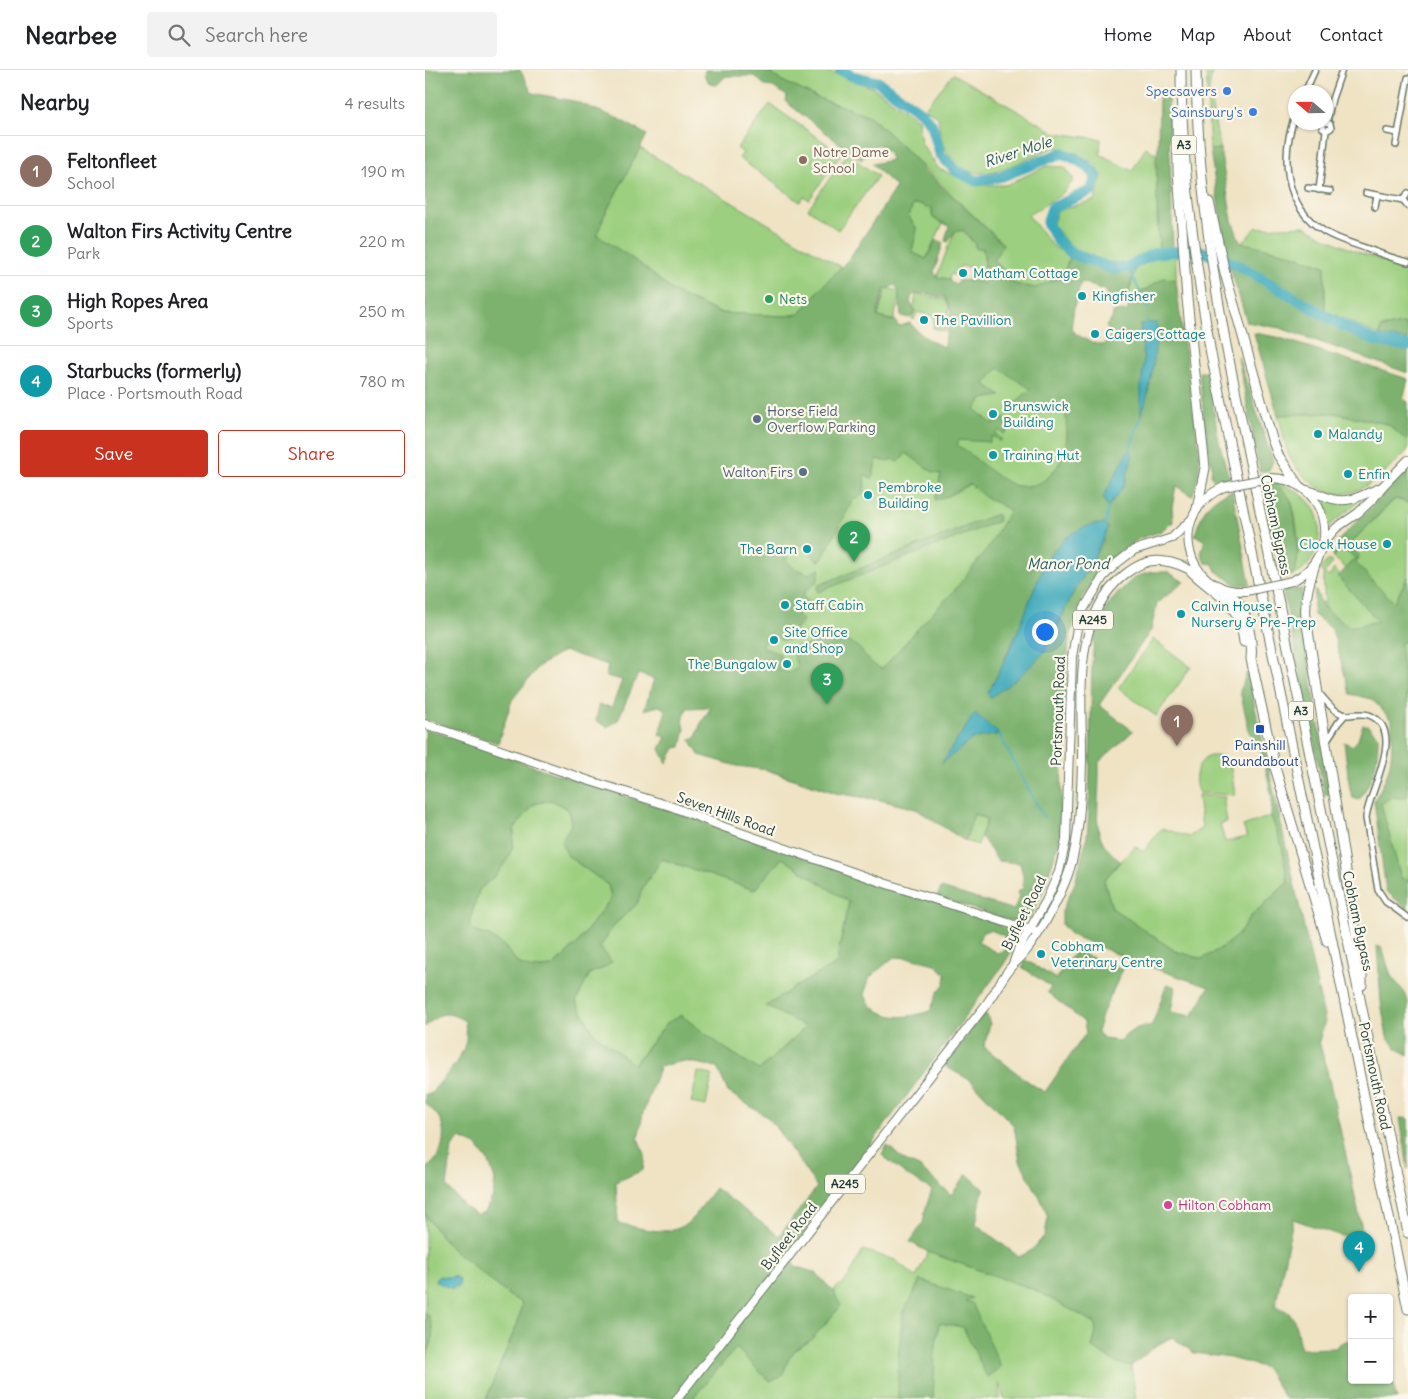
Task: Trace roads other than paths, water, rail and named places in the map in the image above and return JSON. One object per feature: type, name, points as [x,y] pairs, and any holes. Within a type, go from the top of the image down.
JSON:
[{"type":"highway","name":"Cobham Bypass","points":[[1196,70],[1201,163],[1215,283],[1250,467],[1363,1010]]},
{"type":"highway","name":"Cobham Bypass","points":[[1181,73],[1186,220],[1228,442],[1344,996]]},
{"type":"highway","points":[[1186,220],[1185,279],[1205,468],[1197,509]]},
{"type":"highway","points":[[1209,222],[1274,446],[1285,467],[1302,487]]},
{"type":"highway","points":[[1315,561],[1305,607],[1361,971],[1363,1010]]},
{"type":"highway","points":[[1191,571],[1227,601],[1240,620],[1251,659],[1274,764],[1344,996]]},
{"type":"highway","points":[[1218,586],[1235,599],[1242,609],[1252,650],[1251,659]]},
{"type":"highway","name":"Portsmouth Road","points":[[1344,996],[1408,1309]]},
{"type":"highway","name":"Portsmouth Road","points":[[1363,1010],[1408,1233]]},
{"type":"main road","points":[[1323,542],[1335,528],[1368,504],[1381,487],[1408,460]]},
{"type":"main road","points":[[1302,487],[1314,499],[1321,512],[1323,542],[1321,552],[1301,575],[1292,581],[1246,591],[1236,591],[1218,586],[1204,577],[1190,553],[1188,533],[1191,520],[1197,509],[1211,493],[1224,487],[1268,478],[1285,480],[1331,498],[1345,500],[1360,497],[1381,487]]},
{"type":"main road","name":"Portsmouth Road","points":[[1066,840],[1073,657],[1077,628],[1083,610],[1103,577],[1117,562],[1134,550],[1172,538],[1191,520]]},
{"type":"main road","name":"Portsmouth Road","points":[[1082,762],[1083,660],[1091,625],[1101,602],[1115,582],[1132,568],[1141,564],[1162,560],[1176,564],[1204,577]]},
{"type":"main road","name":"Seven Hills Road","points":[[425,724],[587,780],[673,807],[724,827],[884,883],[1033,929]]},
{"type":"main road","name":"Byfleet Road","points":[[677,1399],[985,1006],[1011,968],[1018,950],[1061,892],[1073,857],[1079,822],[1082,762]]},
{"type":"main road","name":"Byfleet Road","points":[[1033,929],[1059,872],[1066,840]]},
{"type":"street","points":[[1308,85],[1315,70]]},
{"type":"street","points":[[1319,190],[1326,131],[1323,125],[1327,122],[1331,99],[1342,70]]},
{"type":"street","points":[[1396,145],[1408,78]]},
{"type":"street","points":[[1291,130],[1287,144],[1286,170],[1293,194],[1304,213],[1313,223],[1332,236],[1408,262]]},
{"type":"street","points":[[1387,131],[1398,133]]},
{"type":"street","points":[[1308,188],[1330,191]]},
{"type":"street","points":[[1365,193],[1403,200],[1408,206]]},
{"type":"street","points":[[1403,200],[1408,193]]},
{"type":"street","points":[[1375,207],[1377,195]]},
{"type":"street","points":[[1317,690],[1333,710],[1345,715],[1361,714],[1371,716],[1385,732],[1387,753],[1366,818],[1378,890],[1386,902],[1408,918]]},
{"type":"street","points":[[1326,741],[1345,715]]},
{"type":"water","points":[[1157,323],[1152,371],[1141,417],[1141,387],[1144,360],[1140,325]]},
{"type":"water","points":[[1130,448],[1133,454],[1124,486],[1108,507],[1103,498]]},
{"type":"water","name":"Manor Pond","points":[[1096,524],[1105,524],[1108,528],[1090,566],[1074,591],[1044,653],[1019,677],[990,698],[988,693],[1014,641],[1039,577],[1047,562],[1055,549],[1066,538],[1080,529]]},
{"type":"water","points":[[975,713],[999,734],[972,739],[941,764]]},
{"type":"water","points":[[440,1276],[453,1276],[458,1278],[460,1283],[456,1288],[449,1288],[436,1282],[435,1279]]},
{"type":"waterway","name":"River Mole","points":[[840,70],[852,76],[878,82],[921,112],[932,125],[940,154],[956,171],[977,181],[1002,176],[1062,153],[1085,165],[1096,175],[1092,190],[1052,208],[1047,223],[1058,241],[1073,254],[1113,269],[1128,267],[1155,253],[1198,250],[1238,265],[1338,323],[1375,341],[1408,346]]},
{"type":"waterway","points":[[1128,267],[1148,309]]},
{"type":"waterway","points":[[1130,448],[1141,417]]},
{"type":"waterway","points":[[1105,524],[1108,507]]},
{"type":"waterway","points":[[999,734],[1044,818]]},
{"type":"place","name":"Specsavers","points":[[1227,91]]},
{"type":"place","name":"Sainsbury's","points":[[1253,112]]},
{"type":"place","name":"Notre Dame School","points":[[803,160]]},
{"type":"place","name":"Matham Cottage","points":[[963,273]]},
{"type":"place","name":"Kingfisher","points":[[1082,296]]},
{"type":"place","name":"Nets","points":[[769,299]]},
{"type":"place","name":"The Pavillion","points":[[924,320]]},
{"type":"place","name":"Caigers Cottage","points":[[1095,334]]},
{"type":"place","name":"Brunswick Building","points":[[993,414]]},
{"type":"place","name":"Horse Field Overflow Parking","points":[[757,419]]},
{"type":"place","name":"Malandy","points":[[1318,434]]},
{"type":"place","name":"Training Hut","points":[[993,455]]},
{"type":"place","name":"Walton Firs","points":[[803,472]]},
{"type":"place","name":"Enfin","points":[[1348,474]]},
{"type":"place","name":"Pembroke Building","points":[[868,495]]},
{"type":"place","name":"Clock House","points":[[1387,544]]},
{"type":"place","name":"The Barn","points":[[807,549]]},
{"type":"place","name":"Walton Firs Activity Centre","points":[[854,562]]},
{"type":"place","name":"Staff Cabin","points":[[785,605]]},
{"type":"place","name":"Calvin House - Nursery & Pre-Prep","points":[[1181,614]]},
{"type":"place","name":"Site Office and Shop","points":[[774,640]]},
{"type":"place","name":"The Bungalow","points":[[787,664]]},
{"type":"place","name":"High Ropes Area","points":[[827,704]]},
{"type":"place","name":"Painshill Roundabout","points":[[1260,729]]},
{"type":"place","name":"Feltonfleet","points":[[1177,746]]},
{"type":"place","name":"Cobham Veterinary Centre","points":[[1041,954]]},
{"type":"place","name":"Hilton Cobham","points":[[1168,1205]]},
{"type":"place","name":"Starbucks (formerly)","points":[[1359,1272]]}]
